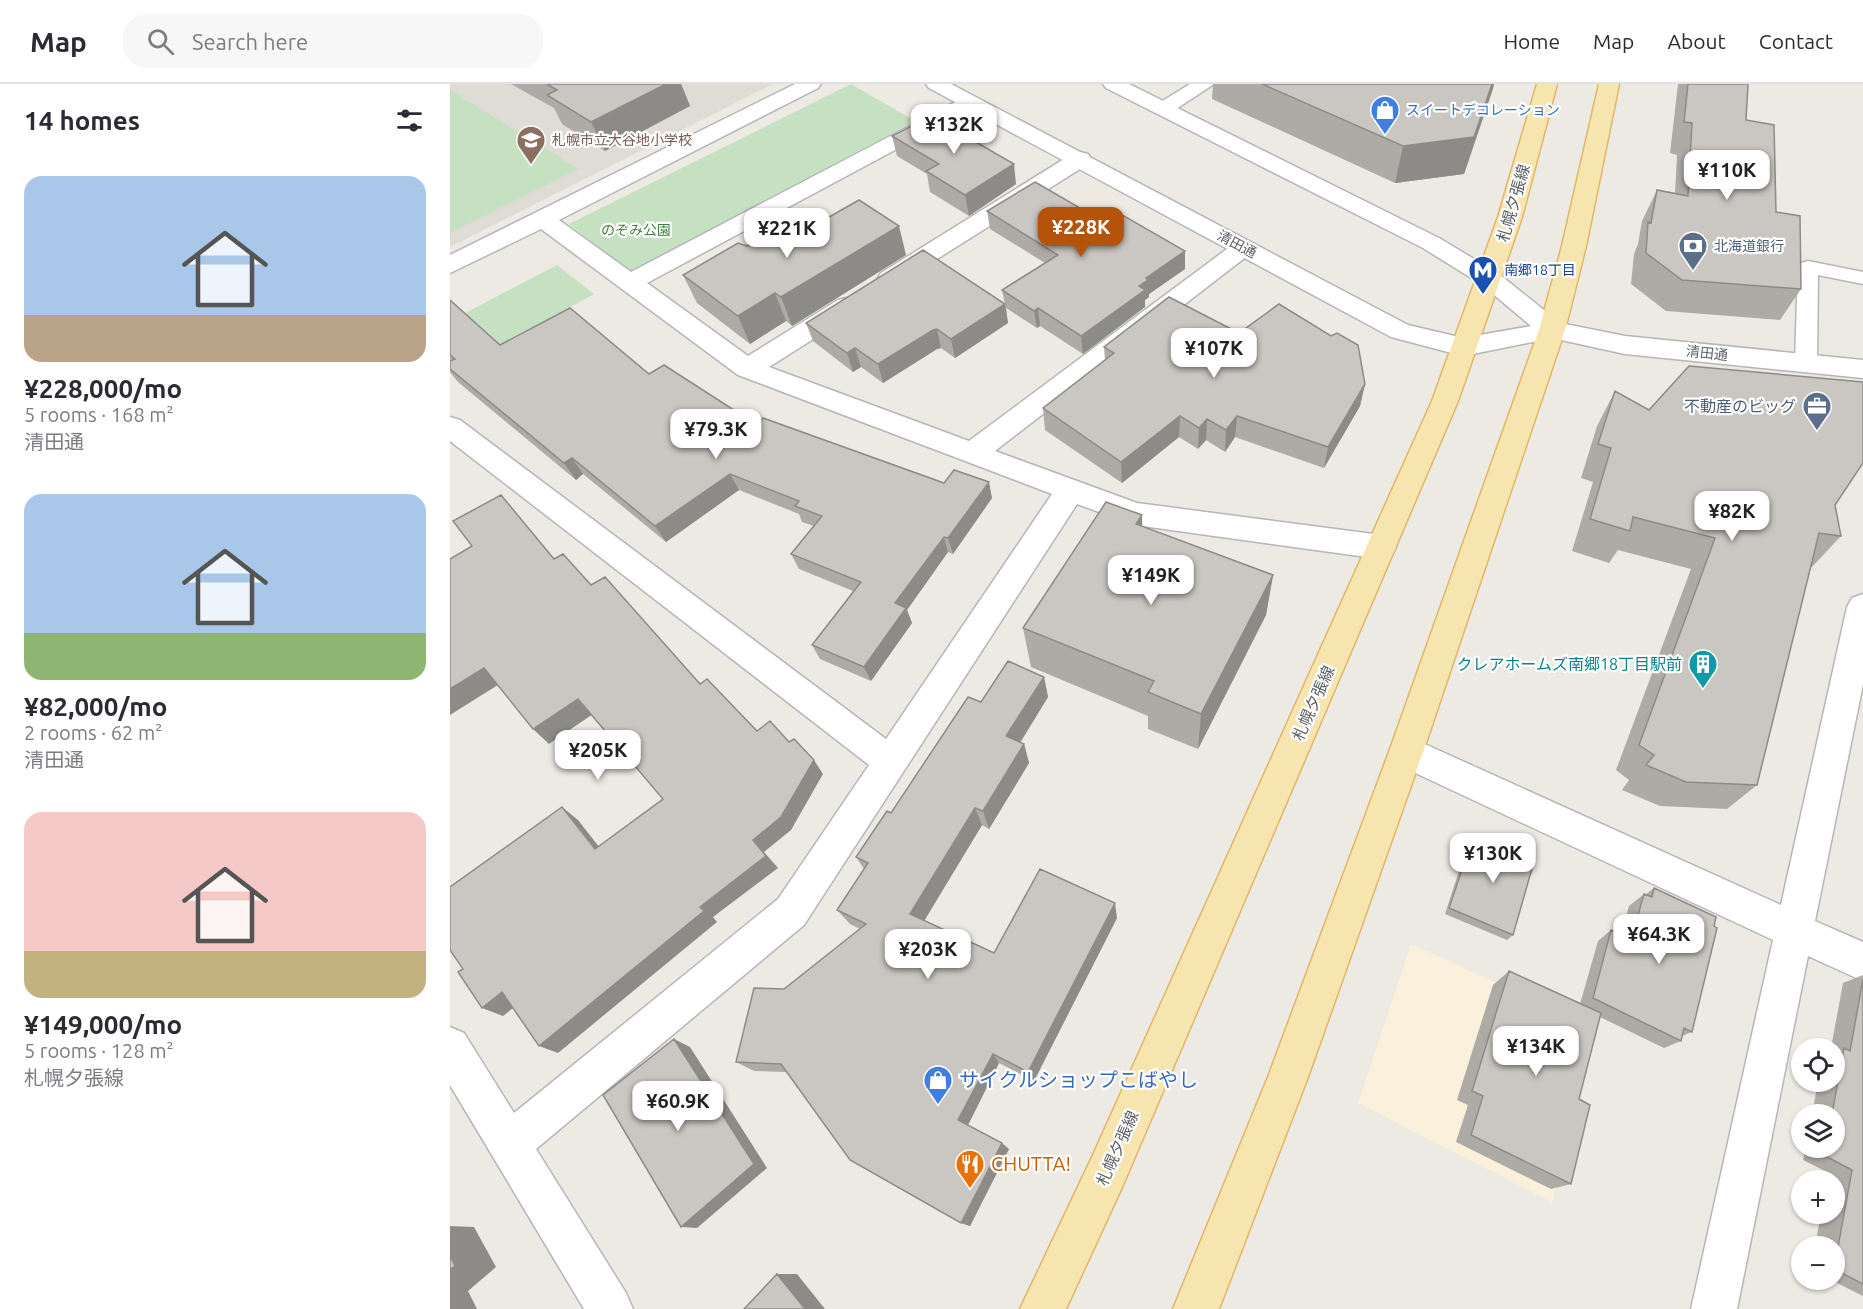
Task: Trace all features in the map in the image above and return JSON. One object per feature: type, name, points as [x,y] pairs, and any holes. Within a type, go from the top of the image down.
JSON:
[{"type":"main road","name":"札幌夕張線","points":[[1043,1309],[1112,1159],[1445,401],[1490,279],[1546,84]]},
{"type":"main road","points":[[1196,1309],[1288,1077],[1407,752],[1552,330],[1574,246],[1609,84]]},
{"type":"street","points":[[450,266],[812,84]]},
{"type":"street","name":"清田通","points":[[936,84],[1400,330],[1464,347],[1552,330],[1625,345],[1863,369]]},
{"type":"street","name":"清田通","points":[[1113,84],[1431,243],[1490,279],[1552,330]]},
{"type":"street","points":[[1163,109],[1204,84]]},
{"type":"street","points":[[630,282],[970,102]]},
{"type":"street","points":[[747,369],[1080,159]]},
{"type":"street","points":[[543,219],[747,369],[1135,514],[1381,547]]},
{"type":"street","points":[[971,454],[1243,248]]},
{"type":"street","points":[[450,427],[892,763]]},
{"type":"street","points":[[509,1144],[791,912],[892,763],[1070,491]]},
{"type":"street","points":[[1714,1309],[1863,607]]},
{"type":"street","points":[[1407,752],[1863,962]]},
{"type":"street","points":[[450,1047],[610,1309]]},
{"type":"lane","points":[[1806,363],[1808,267],[1863,278]]},
{"type":"shaded area","name":"札幌市立大谷地小学校","points":[[450,84],[773,84],[450,247]]},
{"type":"shaded area","points":[[1411,944],[1587,1024],[1577,1112],[1552,1202],[1358,1103]]},
{"type":"green space","name":"のぞみ公園","points":[[851,84],[915,121],[631,272],[569,224]]},
{"type":"green space","points":[[450,90],[579,169],[450,233]]},
{"type":"green space","points":[[557,265],[594,294],[471,362],[450,321]]},
{"type":"building","points":[[547,84],[666,84],[591,122],[547,95],[557,90]]},
{"type":"building","points":[[1262,84],[1492,84],[1474,137],[1403,146]]},
{"type":"building","points":[[1688,84],[1748,84],[1746,120],[1774,125],[1776,212],[1800,216],[1801,289],[1682,280],[1646,253],[1648,222],[1651,223],[1657,190],[1688,196],[1692,123],[1684,122]]},
{"type":"building","points":[[931,116],[1014,164],[965,195],[926,171],[939,164],[892,136]]},
{"type":"building","points":[[1035,182],[1104,222],[1119,213],[1185,251],[1146,278],[1148,280],[1139,286],[1145,290],[1081,336],[1038,308],[1034,311],[1002,290],[1058,255],[987,211]]},
{"type":"building","points":[[859,200],[899,226],[781,297],[775,293],[738,316],[683,275],[738,243],[747,246],[768,233],[780,245]]},
{"type":"building","points":[[923,250],[1005,304],[951,339],[937,329],[933,330],[878,364],[855,348],[847,353],[806,323]]},
{"type":"building","points":[[1169,297],[1239,333],[1279,304],[1331,336],[1337,333],[1358,345],[1365,384],[1328,447],[1237,416],[1226,430],[1207,419],[1199,428],[1180,416],[1121,462],[1043,408],[1114,353],[1104,347]]},
{"type":"building","points":[[450,300],[500,345],[570,308],[649,374],[664,365],[757,425],[763,418],[944,483],[954,470],[989,482],[948,538],[944,537],[895,603],[906,608],[864,667],[812,645],[861,582],[791,554],[822,516],[795,506],[799,501],[730,474],[655,526],[572,458],[564,463],[450,369],[450,361],[455,359],[450,355]]},
{"type":"building","points":[[1689,366],[1863,382],[1863,463],[1835,505],[1841,536],[1819,533],[1757,785],[1686,782],[1646,765],[1654,755],[1639,745],[1715,538],[1633,517],[1630,531],[1590,519],[1611,448],[1598,444],[1615,391],[1649,410]]},
{"type":"building","points":[[501,495],[554,559],[563,554],[591,585],[605,577],[700,684],[707,679],[757,731],[770,721],[789,742],[794,739],[814,760],[781,817],[753,840],[766,856],[700,907],[704,911],[539,1046],[502,992],[482,1008],[458,972],[463,969],[450,950],[450,887],[562,807],[595,849],[663,799],[578,699],[533,729],[484,668],[450,689],[450,559],[472,546],[453,521]]},
{"type":"building","points":[[1106,502],[1142,515],[1136,524],[1273,575],[1201,714],[1148,692],[1154,681],[1023,628]]},
{"type":"building","points":[[1008,661],[1044,677],[1006,736],[1024,744],[983,811],[975,808],[910,914],[994,953],[1040,869],[1115,903],[1028,1072],[993,1054],[958,1120],[1002,1143],[961,1223],[850,1160],[781,1064],[736,1062],[754,988],[784,989],[866,924],[837,910],[868,863],[856,857],[887,811],[891,813],[968,697],[981,702]]},
{"type":"building","points":[[1474,834],[1535,858],[1513,935],[1449,908]]},
{"type":"building","points":[[1654,888],[1716,917],[1714,926],[1717,928],[1692,1032],[1684,1028],[1681,1041],[1593,998],[1611,930],[1631,940],[1644,894],[1652,897]]},
{"type":"building","points":[[1509,971],[1601,1013],[1579,1099],[1590,1105],[1571,1184],[1471,1135],[1483,1096],[1472,1091]]},
{"type":"building","points":[[1863,979],[1863,1284],[1845,1275],[1845,1236],[1840,1236],[1842,1224],[1845,1224],[1845,1208],[1852,1170],[1829,1158],[1845,1158],[1845,1104],[1834,1104],[1836,1092],[1845,1092],[1845,1048],[1850,1051]]},
{"type":"building","points":[[674,1039],[754,1164],[681,1227],[603,1095]]},
{"type":"building","points":[[450,1256],[455,1266],[450,1270]]},
{"type":"building","points":[[777,1274],[805,1309],[744,1309]]},
{"type":"place","name":"スイートデコレーション","points":[[1385,136]]},
{"type":"place","name":"札幌市立大谷地小学校","points":[[531,166]]},
{"type":"place","name":"北海道銀行","points":[[1693,272]]},
{"type":"place","name":"南郷18丁目","points":[[1483,296]]},
{"type":"place","name":"不動産のビッグ","points":[[1817,432]]},
{"type":"place","name":"クレアホームズ南郷18丁目駅前","points":[[1703,690]]},
{"type":"place","name":"サイクルショップこばやし","points":[[938,1106]]},
{"type":"place","name":"CHUTTA!","points":[[970,1190]]}]
